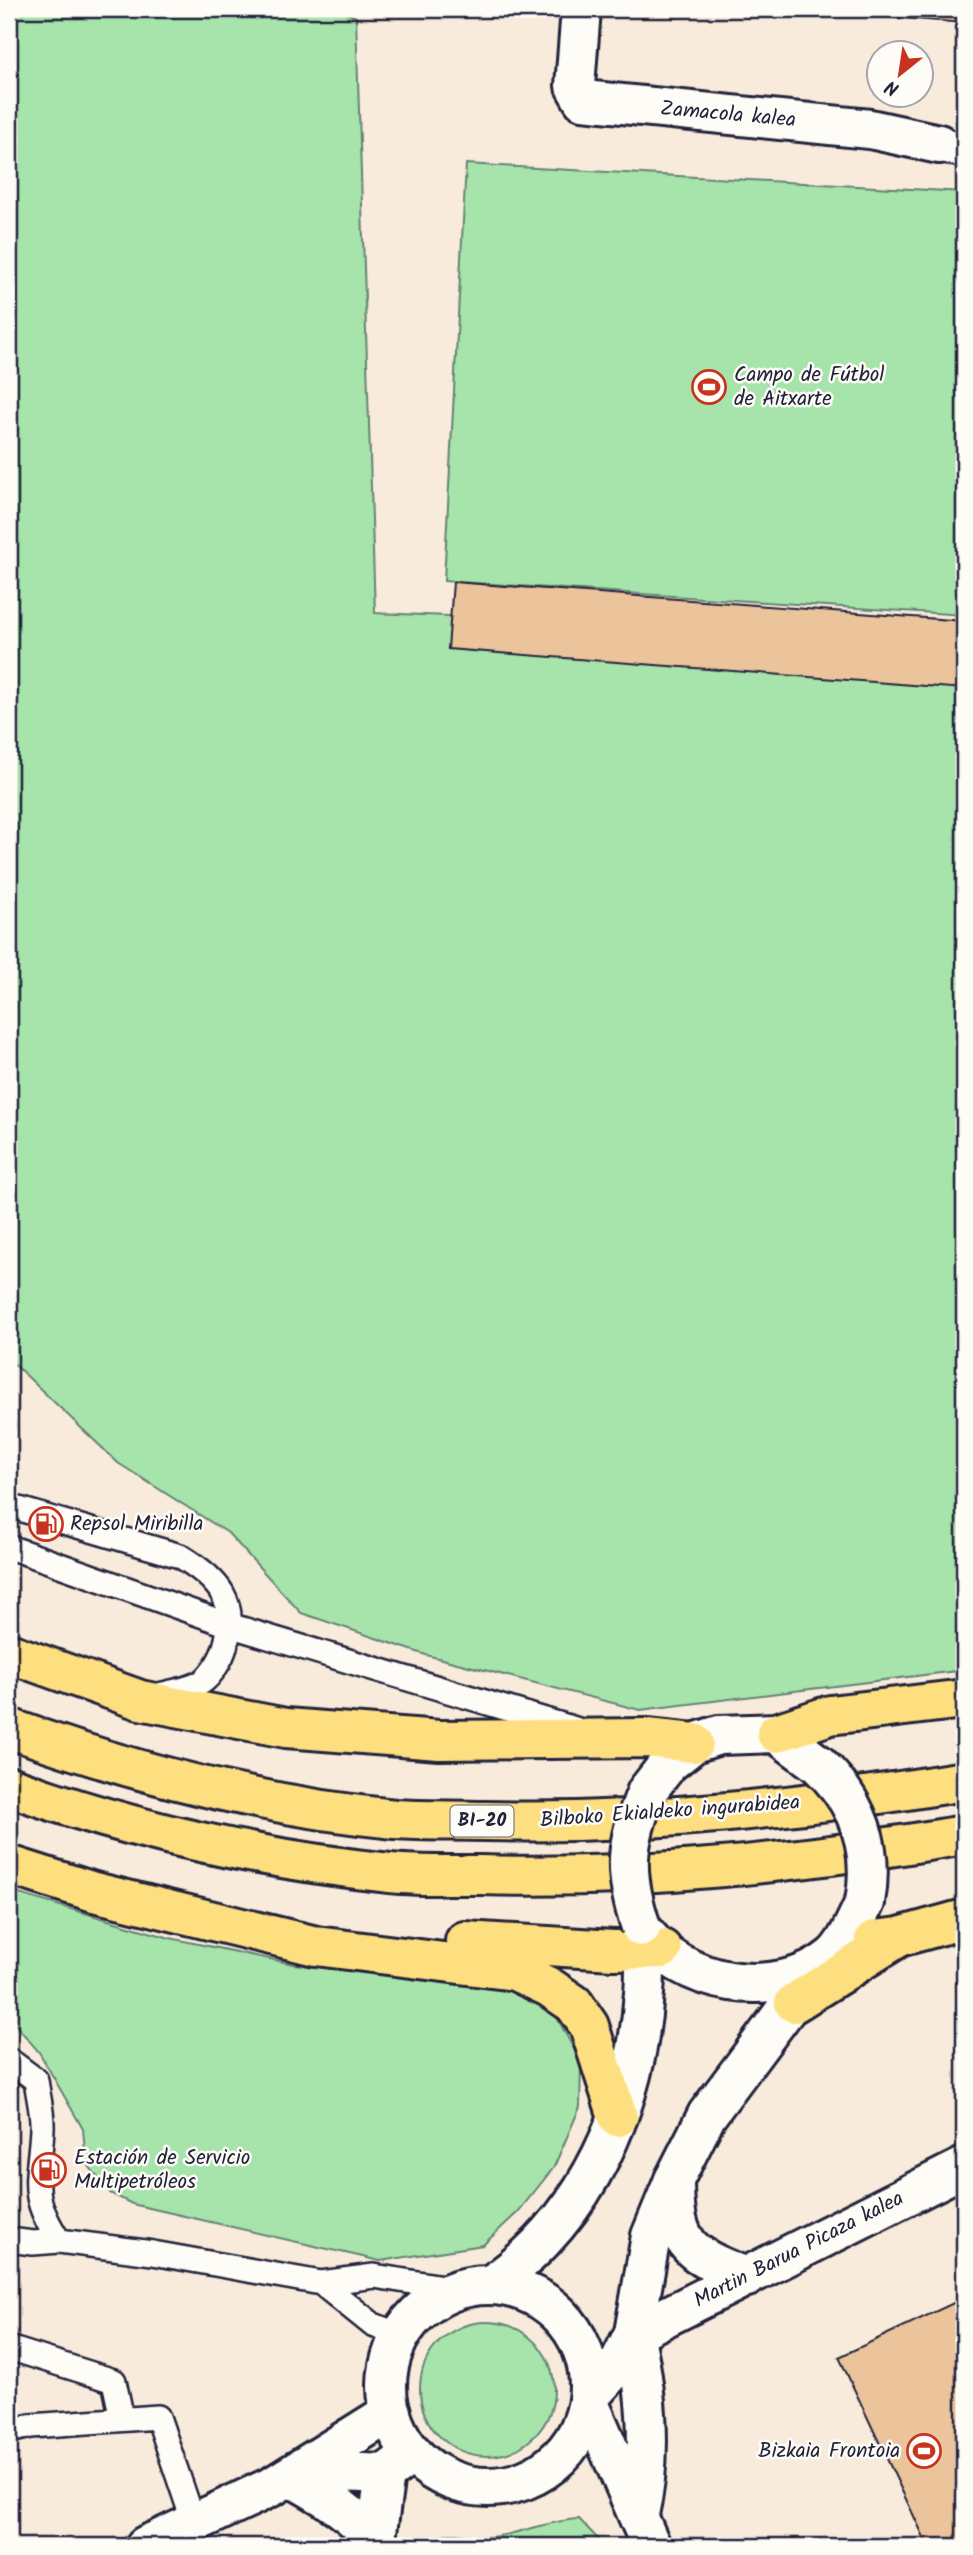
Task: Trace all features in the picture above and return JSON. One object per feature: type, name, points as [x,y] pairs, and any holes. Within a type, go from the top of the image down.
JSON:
[{"type":"highway","points":[[9,1653],[140,1700],[286,1728],[439,1740],[615,1741],[646,1738],[694,1743]]},
{"type":"highway","points":[[776,1733],[830,1715],[964,1699]]},
{"type":"highway","name":"Bilboko Ekialdeko ingurabidea","points":[[9,1728],[165,1779],[281,1803],[396,1819],[581,1822],[759,1809],[964,1781]]},
{"type":"highway","points":[[9,1786],[151,1832],[272,1857],[392,1873],[568,1878],[765,1863],[964,1835]]},
{"type":"highway","points":[[9,1865],[169,1912],[243,1926],[316,1946],[515,1971],[549,1987],[574,2004],[589,2026],[618,2117]]},
{"type":"highway","points":[[830,1955],[964,1919]]},
{"type":"highway","points":[[243,1926],[648,1940]]},
{"type":"highway","points":[[794,2003],[899,1937]]},
{"type":"main road","name":"Zamacola kalea","points":[[581,9],[575,86],[583,100],[870,129],[952,147]]},
{"type":"main road","points":[[375,2545],[399,2464],[399,2435],[386,2386],[390,2360],[400,2335],[415,2316],[434,2300],[474,2287],[522,2263],[561,2221],[587,2184],[618,2117],[635,2059],[644,1992],[648,1940],[630,1894],[627,1860],[632,1828],[647,1791],[669,1763],[694,1743],[719,1735],[776,1733],[818,1763],[838,1782],[862,1829],[870,1875],[865,1902],[830,1955],[741,2067],[707,2116],[674,2179],[651,2236],[634,2333],[618,2365],[589,2400]]},
{"type":"main road","points":[[648,1940],[681,1964],[714,1978],[740,1983],[771,1983],[830,1955]]},
{"type":"main road","name":"Martin Barua Picaza kalea","points":[[634,2333],[964,2167]]},
{"type":"main road","points":[[674,2179],[674,2213],[684,2243],[714,2264],[747,2277]]},
{"type":"main road","points":[[286,2483],[399,2464],[468,2485],[501,2487],[532,2478],[559,2460],[579,2434],[589,2400],[589,2368],[577,2336],[556,2309],[526,2291],[474,2287]]},
{"type":"main road","points":[[634,2333],[644,2380],[645,2530]]},
{"type":"main road","points":[[589,2400],[645,2530]]},
{"type":"main road","points":[[145,2546],[286,2483],[391,2413]]},
{"type":"main road","points":[[286,2483],[335,2503],[365,2528],[375,2545]]},
{"type":"lane","points":[[9,1506],[180,1556],[202,1570],[215,1583],[230,1606],[232,1626],[222,1658],[202,1682],[140,1700]]},
{"type":"lane","points":[[9,1547],[232,1626],[615,1741]]},
{"type":"lane","points":[[9,2060],[36,2080],[42,2126],[36,2184],[41,2213],[59,2241]]},
{"type":"lane","points":[[9,2240],[33,2243],[59,2241],[153,2253],[321,2283],[374,2276],[474,2287]]},
{"type":"lane","points":[[321,2283],[373,2325],[400,2335]]},
{"type":"lane","points":[[9,2348],[114,2381],[122,2419]]},
{"type":"lane","points":[[9,2431],[31,2426],[158,2417],[194,2523]]},
{"type":"green space","points":[[9,9],[337,9],[356,17],[375,613],[964,637],[964,1670],[640,1710],[426,1655],[301,1613],[228,1533],[118,1463],[9,1359]]},
{"type":"green space","name":"Campo de Fútbol de Aitxarte","points":[[466,164],[964,192],[964,615],[444,581]]},
{"type":"green space","points":[[9,1891],[170,1938],[293,1964],[521,1990],[554,2012],[581,2062],[580,2107],[554,2167],[518,2212],[483,2245],[380,2261],[132,2204],[110,2193],[86,2162],[83,2129],[39,2052],[9,2017]]},
{"type":"green space","points":[[487,2322],[513,2327],[535,2341],[549,2363],[554,2389],[549,2415],[535,2437],[513,2451],[487,2456],[461,2451],[439,2437],[425,2415],[420,2389],[425,2363],[439,2341],[461,2327]]},
{"type":"green space","points":[[579,2519],[598,2539],[599,2546],[427,2546],[438,2536],[445,2534],[495,2536]]},
{"type":"building","points":[[787,9],[964,9],[964,23]]},
{"type":"building","points":[[453,582],[964,621],[964,689],[448,649]]},
{"type":"building","points":[[9,2071],[22,2076],[9,2105]]},
{"type":"building","name":"Bizkaia Frontoia","points":[[964,2298],[964,2546],[928,2546],[839,2357]]},
{"type":"place","name":"Campo de Fútbol de Aitxarte","points":[[709,387]]},
{"type":"place","name":"Repsol Miribilla","points":[[46,1524]]},
{"type":"place","name":"Estación de Servicio Multipetróleos","points":[[49,2170]]},
{"type":"place","name":"Bizkaia Frontoia","points":[[924,2451]]}]
